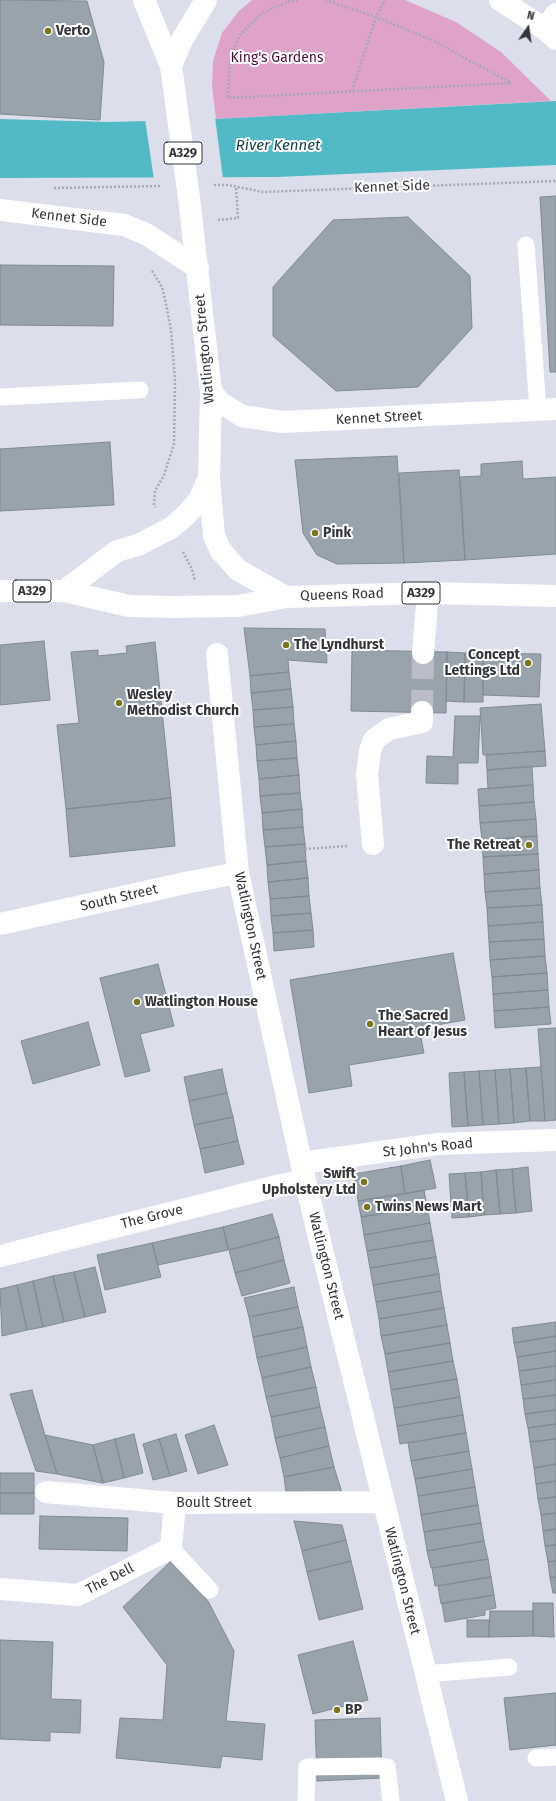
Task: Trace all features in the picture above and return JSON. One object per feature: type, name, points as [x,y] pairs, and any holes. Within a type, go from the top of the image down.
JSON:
[{"type":"street","name":"Watlington Street","points":[[144,0],[171,66],[189,198],[211,392],[209,478],[214,536],[221,551],[238,570],[286,597]]},
{"type":"street","points":[[171,66],[182,40],[206,0]]},
{"type":"street","points":[[500,0],[552,27]]},
{"type":"street","name":"Kennet Side","points":[[0,210],[124,225],[146,234],[198,268]]},
{"type":"street","name":"Kennet Street","points":[[211,392],[221,403],[242,416],[282,422],[547,410]]},
{"type":"street","name":"A329","points":[[64,591],[117,552],[138,545],[171,528],[186,516],[198,502],[209,478]]},
{"type":"street","name":"A329","points":[[0,591],[64,591],[129,606],[202,607]]},
{"type":"street","points":[[423,653],[428,593]]},
{"type":"street","name":"Queens Road","points":[[202,607],[238,606],[286,597],[428,593],[556,596]]},
{"type":"street","name":"Watlington Street","points":[[218,654],[238,873],[303,1172],[457,1801]]},
{"type":"street","points":[[374,844],[366,775],[370,751],[374,740],[381,733],[389,729],[422,722],[422,712]]},
{"type":"street","name":"South Street","points":[[0,924],[190,882],[238,873]]},
{"type":"street","name":"St John's Road","points":[[303,1172],[448,1144],[556,1140]]},
{"type":"street","name":"The Grove","points":[[0,1256],[277,1186],[303,1172]]},
{"type":"street","name":"Boult Street","points":[[46,1492],[176,1503],[383,1502]]},
{"type":"street","points":[[171,1548],[176,1503]]},
{"type":"street","name":"The Dell","points":[[0,1590],[78,1595],[171,1548]]},
{"type":"lane","points":[[526,245],[547,410]]},
{"type":"lane","points":[[0,397],[140,390]]},
{"type":"lane","points":[[171,1548],[210,1590]]},
{"type":"lane","points":[[426,1674],[509,1667]]},
{"type":"lane","points":[[536,1758],[556,1757]]},
{"type":"lane","points":[[306,1801],[307,1767],[381,1766],[387,1767],[391,1801]]},
{"type":"path","points":[[298,0],[289,1],[261,14],[240,36],[230,57],[228,98],[511,84],[434,41],[376,17],[326,0]]},
{"type":"path","points":[[352,91],[376,17],[385,0]]},
{"type":"path","name":"Kennet Side","points":[[228,185],[263,192],[556,181]]},
{"type":"path","name":"Kennet Side","points":[[48,188],[151,186]]},
{"type":"path","points":[[236,187],[238,218]]},
{"type":"path","points":[[150,267],[162,287],[165,299],[171,330],[175,381],[174,444],[164,475],[155,491],[154,504],[171,528],[192,569],[202,607]]},
{"type":"path","points":[[305,849],[374,844]]},
{"type":"green space","name":"King's Gardens","points":[[252,0],[405,0],[456,22],[501,52],[551,101],[216,119],[212,86],[213,61],[222,33],[239,11]]},
{"type":"water","name":"River Kennet","points":[[556,101],[556,165],[277,177],[0,178],[0,119],[110,122],[216,119]]},
{"type":"pier","points":[[215,117],[223,179],[154,180],[145,119]]},
{"type":"building","name":"Verto","points":[[0,0],[87,1],[104,62],[100,120],[0,114]]},
{"type":"building","points":[[556,196],[556,372],[550,372],[540,197]]},
{"type":"building","points":[[408,217],[470,276],[472,328],[418,387],[336,391],[273,336],[273,287],[333,220]]},
{"type":"building","points":[[0,265],[114,266],[113,326],[0,325]]},
{"type":"building","points":[[110,442],[114,505],[0,511],[0,449]]},
{"type":"building","points":[[397,456],[404,563],[337,564],[317,555],[303,533],[295,460]]},
{"type":"building","points":[[522,461],[523,479],[556,477],[556,554],[465,560],[460,477],[481,476],[481,464]]},
{"type":"building","points":[[459,470],[465,560],[404,563],[399,473]]},
{"type":"building","name":"The Lyndhurst","points":[[244,628],[325,629],[327,663],[288,660],[289,672],[250,676]]},
{"type":"building","points":[[44,641],[50,700],[0,705],[0,645]]},
{"type":"building","points":[[155,642],[171,798],[66,809],[57,725],[79,723],[71,652],[98,650],[98,656],[127,653],[126,646]]},
{"type":"building","points":[[352,650],[447,652],[446,713],[351,711]]},
{"type":"building","points":[[447,652],[465,653],[464,702],[446,701]]},
{"type":"building","points":[[465,653],[483,653],[483,702],[464,702]]},
{"type":"building","points":[[483,653],[541,654],[539,697],[483,695]]},
{"type":"building","points":[[289,672],[291,689],[251,693],[250,676]]},
{"type":"building","points":[[291,689],[293,707],[253,710],[251,693]]},
{"type":"building","points":[[541,704],[545,751],[483,755],[480,708]]},
{"type":"building","points":[[293,707],[294,724],[254,727],[253,710]]},
{"type":"building","points":[[455,716],[480,716],[478,763],[458,763],[458,784],[426,783],[427,756],[453,757]]},
{"type":"building","points":[[294,724],[296,741],[256,745],[254,727]]},
{"type":"building","points":[[296,741],[297,758],[257,761],[256,745]]},
{"type":"building","points":[[545,751],[546,766],[487,770],[486,755]]},
{"type":"building","points":[[297,758],[299,775],[259,779],[257,761]]},
{"type":"building","points":[[532,766],[533,785],[488,789],[487,770]]},
{"type":"building","points":[[299,775],[300,793],[260,796],[259,779]]},
{"type":"building","points":[[533,785],[534,802],[479,806],[478,789]]},
{"type":"building","points":[[300,793],[302,809],[262,813],[260,796]]},
{"type":"building","points":[[171,798],[175,846],[70,857],[66,809]]},
{"type":"building","points":[[534,802],[536,819],[480,823],[479,806]]},
{"type":"building","points":[[302,809],[303,827],[263,830],[262,813]]},
{"type":"building","points":[[536,819],[537,836],[482,840],[480,823]]},
{"type":"building","points":[[303,827],[305,844],[265,847],[263,830]]},
{"type":"building","points":[[537,836],[538,854],[483,857],[482,840]]},
{"type":"building","points":[[305,844],[306,861],[267,865],[265,847]]},
{"type":"building","points":[[538,854],[539,870],[484,874],[483,857]]},
{"type":"building","points":[[306,861],[308,878],[268,882],[267,865]]},
{"type":"building","points":[[539,870],[540,888],[485,892],[484,874]]},
{"type":"building","points":[[308,878],[309,896],[270,899],[268,882]]},
{"type":"building","points":[[540,888],[542,905],[487,908],[485,892]]},
{"type":"building","points":[[309,896],[311,913],[271,916],[270,899]]},
{"type":"building","points":[[542,905],[543,922],[488,926],[487,908]]},
{"type":"building","points":[[311,913],[313,930],[273,933],[271,916]]},
{"type":"building","points":[[543,922],[544,939],[489,942],[488,926]]},
{"type":"building","points":[[313,930],[314,947],[274,951],[273,933]]},
{"type":"building","points":[[544,939],[545,956],[490,960],[489,942]]},
{"type":"building","name":"The Sacred Heart of Jesus","points":[[453,953],[465,1020],[419,1028],[424,1053],[349,1065],[352,1086],[309,1093],[290,980]]},
{"type":"building","points":[[545,956],[547,973],[492,977],[490,960]]},
{"type":"building","name":"Watlington House","points":[[158,964],[174,1026],[140,1034],[150,1071],[125,1077],[100,978]]},
{"type":"building","points":[[547,973],[548,990],[493,994],[492,977]]},
{"type":"building","points":[[548,990],[549,1007],[494,1011],[493,994]]},
{"type":"building","points":[[549,1007],[551,1024],[495,1028],[494,1011]]},
{"type":"building","points":[[88,1022],[100,1065],[33,1084],[21,1041]]},
{"type":"building","points":[[556,1028],[556,1120],[545,1121],[538,1029]]},
{"type":"building","points":[[541,1067],[545,1121],[530,1121],[526,1068]]},
{"type":"building","points":[[526,1068],[530,1121],[514,1123],[510,1069]]},
{"type":"building","points":[[222,1069],[227,1093],[189,1101],[184,1077]]},
{"type":"building","points":[[510,1069],[514,1123],[499,1124],[495,1070]]},
{"type":"building","points":[[495,1070],[499,1124],[483,1125],[479,1071]]},
{"type":"building","points":[[479,1071],[483,1125],[468,1126],[464,1072]]},
{"type":"building","points":[[464,1072],[468,1126],[452,1127],[449,1073]]},
{"type":"building","points":[[227,1093],[233,1117],[194,1125],[189,1101]]},
{"type":"building","points":[[233,1117],[238,1141],[200,1149],[194,1125]]},
{"type":"building","points":[[238,1141],[244,1164],[205,1173],[200,1149]]},
{"type":"building","points":[[430,1160],[436,1188],[405,1194],[401,1166]]},
{"type":"building","points":[[401,1166],[405,1194],[358,1201],[354,1174]]},
{"type":"building","points":[[528,1167],[532,1211],[516,1213],[512,1169]]},
{"type":"building","points":[[512,1169],[516,1213],[500,1214],[496,1170]]},
{"type":"building","points":[[496,1170],[500,1214],[484,1215],[481,1172]]},
{"type":"building","points":[[481,1172],[484,1215],[469,1217],[465,1173]]},
{"type":"building","points":[[465,1173],[469,1217],[452,1218],[449,1174]]},
{"type":"building","points":[[424,1190],[427,1206],[361,1217],[358,1201]]},
{"type":"building","points":[[427,1206],[430,1223],[364,1235],[361,1217]]},
{"type":"building","points":[[272,1214],[279,1237],[229,1250],[223,1227]]},
{"type":"building","points":[[430,1223],[433,1240],[367,1251],[364,1235]]},
{"type":"building","points":[[223,1227],[228,1250],[158,1265],[152,1243]]},
{"type":"building","points":[[279,1237],[284,1260],[235,1273],[229,1250]]},
{"type":"building","points":[[433,1240],[436,1257],[370,1268],[367,1251]]},
{"type":"building","points":[[152,1243],[161,1277],[105,1290],[97,1255]]},
{"type":"building","points":[[436,1257],[439,1274],[373,1285],[370,1268]]},
{"type":"building","points":[[284,1260],[290,1283],[242,1296],[235,1273]]},
{"type":"building","points":[[95,1267],[106,1312],[85,1317],[74,1272]]},
{"type":"building","points":[[74,1272],[85,1317],[64,1322],[53,1276]]},
{"type":"building","points":[[439,1274],[441,1291],[376,1302],[373,1285]]},
{"type":"building","points":[[53,1276],[64,1322],[43,1327],[33,1281]]},
{"type":"building","points":[[33,1281],[43,1327],[27,1330],[17,1285]]},
{"type":"building","points":[[17,1285],[27,1330],[2,1336],[0,1289]]},
{"type":"building","points":[[294,1287],[298,1307],[249,1317],[244,1298]]},
{"type":"building","points":[[441,1291],[444,1308],[379,1319],[376,1302]]},
{"type":"building","points":[[298,1307],[303,1327],[253,1337],[249,1317]]},
{"type":"building","points":[[444,1308],[447,1325],[381,1336],[379,1319]]},
{"type":"building","points":[[556,1322],[556,1336],[514,1343],[512,1328]]},
{"type":"building","points":[[447,1325],[450,1343],[385,1354],[381,1336]]},
{"type":"building","points":[[303,1327],[307,1347],[257,1358],[253,1337]]},
{"type":"building","points":[[556,1336],[556,1351],[517,1357],[514,1343]]},
{"type":"building","points":[[450,1343],[453,1361],[388,1372],[385,1354]]},
{"type":"building","points":[[307,1347],[311,1367],[262,1378],[257,1358]]},
{"type":"building","points":[[556,1351],[556,1366],[519,1371],[517,1357]]},
{"type":"building","points":[[453,1361],[457,1379],[391,1390],[388,1372]]},
{"type":"building","points":[[556,1366],[556,1380],[521,1385],[519,1371]]},
{"type":"building","points":[[311,1367],[316,1387],[266,1397],[262,1378]]},
{"type":"building","points":[[457,1379],[460,1397],[394,1408],[391,1390]]},
{"type":"building","points":[[556,1380],[556,1395],[523,1399],[521,1385]]},
{"type":"building","points":[[316,1387],[320,1407],[271,1417],[266,1397]]},
{"type":"building","points":[[32,1390],[57,1474],[36,1471],[10,1394]]},
{"type":"building","points":[[556,1395],[556,1410],[525,1414],[523,1399]]},
{"type":"building","points":[[460,1397],[463,1415],[397,1426],[394,1408]]},
{"type":"building","points":[[320,1407],[325,1427],[275,1438],[271,1417]]},
{"type":"building","points":[[556,1410],[556,1424],[528,1428],[525,1414]]},
{"type":"building","points":[[463,1415],[466,1433],[400,1444],[397,1426]]},
{"type":"building","points":[[556,1424],[556,1439],[530,1442],[528,1428]]},
{"type":"building","points":[[214,1425],[228,1465],[198,1474],[185,1435]]},
{"type":"building","points":[[325,1427],[329,1446],[280,1458],[275,1438]]},
{"type":"building","points":[[466,1433],[469,1451],[411,1461],[408,1443]]},
{"type":"building","points":[[134,1434],[143,1473],[124,1478],[115,1439]]},
{"type":"building","points":[[176,1434],[187,1471],[170,1476],[159,1439]]},
{"type":"building","points":[[45,1435],[93,1445],[103,1483],[57,1474]]},
{"type":"building","points":[[115,1439],[124,1478],[103,1483],[93,1445]]},
{"type":"building","points":[[159,1439],[170,1476],[153,1480],[143,1444]]},
{"type":"building","points":[[556,1439],[556,1464],[534,1468],[530,1442]]},
{"type":"building","points":[[329,1446],[334,1467],[284,1477],[280,1458]]},
{"type":"building","points":[[469,1451],[472,1469],[415,1479],[411,1461]]},
{"type":"building","points":[[556,1464],[556,1481],[536,1484],[534,1468]]},
{"type":"building","points":[[334,1467],[342,1493],[286,1492],[284,1477]]},
{"type":"building","points":[[472,1469],[475,1487],[418,1496],[415,1479]]},
{"type":"building","points":[[0,1473],[34,1473],[34,1493],[0,1493]]},
{"type":"building","points":[[556,1481],[556,1497],[538,1499],[536,1484]]},
{"type":"building","points":[[475,1487],[478,1505],[421,1515],[418,1496]]},
{"type":"building","points":[[0,1493],[34,1493],[34,1514],[0,1514]]},
{"type":"building","points":[[556,1497],[556,1513],[541,1515],[538,1499]]},
{"type":"building","points":[[478,1505],[481,1523],[424,1532],[421,1515]]},
{"type":"building","points":[[556,1513],[556,1529],[543,1531],[541,1515]]},
{"type":"building","points":[[40,1516],[128,1518],[127,1551],[39,1549]]},
{"type":"building","points":[[294,1521],[342,1525],[346,1540],[302,1551]]},
{"type":"building","points":[[481,1523],[484,1541],[427,1551],[424,1532]]},
{"type":"building","points":[[556,1529],[556,1545],[545,1546],[543,1531]]},
{"type":"building","points":[[346,1540],[351,1561],[307,1572],[302,1551]]},
{"type":"building","points":[[484,1541],[488,1559],[431,1568],[427,1551]]},
{"type":"building","points":[[556,1545],[556,1561],[548,1562],[545,1546]]},
{"type":"building","points":[[488,1559],[491,1577],[435,1586],[432,1568]]},
{"type":"building","points":[[351,1561],[363,1609],[319,1620],[307,1572]]},
{"type":"building","points":[[556,1561],[556,1577],[550,1578],[548,1562]]},
{"type":"building","points":[[170,1562],[208,1601],[234,1651],[226,1721],[265,1724],[262,1760],[222,1756],[220,1768],[116,1758],[120,1718],[163,1720],[167,1665],[123,1607]]},
{"type":"building","points":[[491,1577],[494,1595],[441,1604],[438,1586]]},
{"type":"building","points":[[556,1577],[556,1593],[553,1593],[550,1578]]},
{"type":"building","points":[[494,1595],[496,1608],[485,1610],[485,1615],[445,1622],[442,1603]]},
{"type":"building","points":[[533,1603],[553,1603],[554,1637],[533,1636]]},
{"type":"building","points":[[490,1611],[533,1611],[533,1636],[489,1637]]},
{"type":"building","points":[[467,1620],[489,1620],[489,1637],[467,1637]]},
{"type":"building","points":[[0,1640],[53,1642],[51,1699],[81,1700],[80,1733],[50,1732],[50,1741],[0,1739]]},
{"type":"building","points":[[353,1641],[368,1700],[313,1714],[298,1655]]},
{"type":"building","points":[[556,1693],[556,1745],[510,1750],[504,1698]]},
{"type":"building","points":[[380,1718],[382,1778],[317,1781],[315,1720]]},
{"type":"tunnel","points":[[422,712],[423,653]]},
{"type":"place","name":"Verto","points":[[48,31]]},
{"type":"place","name":"Pink","points":[[315,533]]},
{"type":"place","name":"The Lyndhurst","points":[[286,645]]},
{"type":"place","name":"Concept Lettings Ltd","points":[[528,663]]},
{"type":"place","name":"Wesley Methodist Church","points":[[119,703]]},
{"type":"place","name":"The Retreat","points":[[529,845]]},
{"type":"place","name":"Watlington House","points":[[137,1002]]},
{"type":"place","name":"The Sacred Heart of Jesus","points":[[370,1024]]},
{"type":"place","name":"Swift Upholstery Ltd","points":[[364,1182]]},
{"type":"place","name":"Twins News Mart","points":[[367,1207]]},
{"type":"place","name":"BP","points":[[337,1710]]}]
